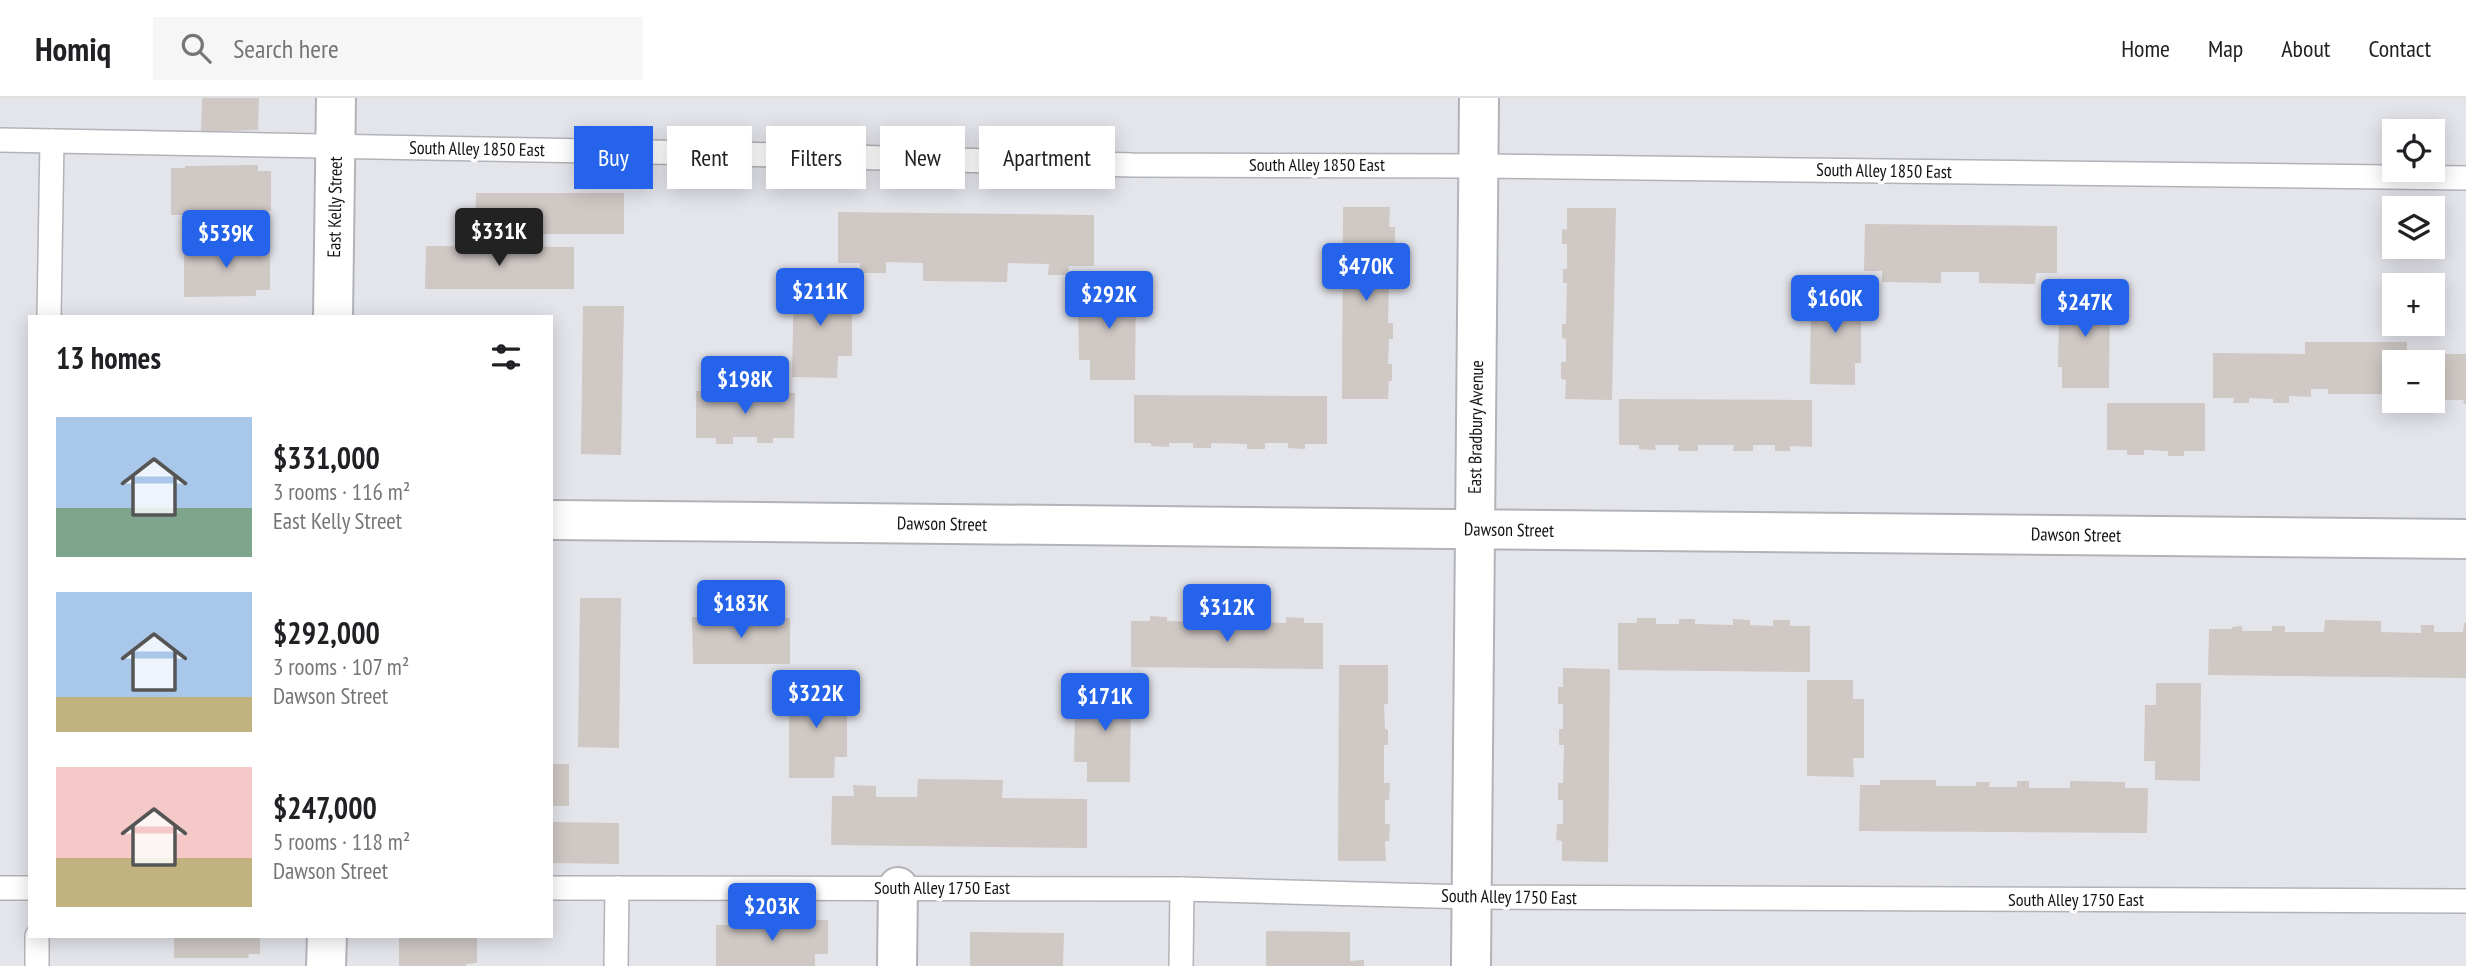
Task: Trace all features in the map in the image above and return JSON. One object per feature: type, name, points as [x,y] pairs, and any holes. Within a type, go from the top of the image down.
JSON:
[{"type":"street","name":"East Kelly Street","points":[[333,315],[336,98]]},
{"type":"street","name":"East Bradbury Avenue","points":[[1471,966],[1479,98]]},
{"type":"street","name":"Dawson Street","points":[[553,520],[2466,539]]},
{"type":"street","points":[[897,966],[898,887]]},
{"type":"street","points":[[326,966],[327,938]]},
{"type":"lane","name":"South Alley 1850 East","points":[[0,140],[704,153],[1133,165],[1479,166],[2466,178]]},
{"type":"lane","points":[[50,315],[52,141]]},
{"type":"lane","name":"South Alley 1750 East","points":[[553,888],[898,887],[1182,889],[1471,897],[2466,901]]},
{"type":"lane","points":[[0,888],[28,888]]},
{"type":"lane","points":[[616,966],[617,888]]},
{"type":"lane","points":[[1181,966],[1182,889]]},
{"type":"lane","points":[[37,938],[37,966]]},
{"type":"building","points":[[202,98],[259,98],[258,130],[201,132]]},
{"type":"building","points":[[258,165],[258,171],[271,171],[271,211],[256,211],[256,217],[184,218],[183,215],[171,215],[171,168]]},
{"type":"building","points":[[476,193],[624,193],[624,234],[475,234]]},
{"type":"building","points":[[1343,207],[1390,207],[1389,227],[1395,227],[1395,244],[1390,244],[1389,268],[1393,269],[1393,284],[1389,284],[1388,323],[1393,323],[1393,339],[1389,339],[1388,364],[1392,364],[1392,381],[1389,381],[1388,399],[1342,399]]},
{"type":"building","points":[[1567,208],[1616,208],[1612,400],[1565,399],[1566,380],[1561,379],[1561,362],[1566,362],[1566,339],[1562,338],[1562,324],[1566,324],[1567,283],[1563,283],[1563,269],[1567,269],[1567,244],[1562,244],[1562,229],[1567,230]]},
{"type":"building","points":[[838,212],[1094,215],[1094,266],[1069,266],[1068,275],[1048,275],[1049,264],[1008,263],[1007,282],[923,281],[923,263],[886,262],[886,273],[860,273],[860,263],[838,263]]},
{"type":"building","points":[[1865,224],[2057,226],[2057,273],[2036,273],[2035,284],[1979,283],[1979,272],[1941,272],[1941,283],[1882,282],[1882,271],[1864,271]]},
{"type":"building","points":[[184,244],[256,245],[256,249],[270,249],[270,290],[256,290],[256,296],[184,297]]},
{"type":"building","points":[[426,246],[574,247],[574,289],[425,289]]},
{"type":"building","points":[[794,279],[840,280],[840,299],[852,299],[852,356],[838,356],[837,378],[792,377]]},
{"type":"building","points":[[1091,282],[1136,282],[1135,380],[1090,380],[1090,360],[1079,360],[1078,302],[1090,303]]},
{"type":"building","points":[[1811,287],[1858,287],[1857,307],[1861,307],[1861,363],[1855,363],[1855,385],[1810,384]]},
{"type":"building","points":[[2062,289],[2110,290],[2109,388],[2062,388],[2062,367],[2058,367]]},
{"type":"building","points":[[583,306],[624,306],[621,455],[581,454]]},
{"type":"building","points":[[2305,342],[2407,342],[2407,350],[2382,350],[2382,394],[2328,394],[2328,389],[2311,389],[2311,397],[2289,396],[2289,403],[2249,398],[2249,403],[2233,403],[2234,398],[2213,398],[2213,353],[2305,354]]},
{"type":"building","points":[[2445,354],[2466,354],[2466,404],[2463,404],[2464,400],[2445,400]]},
{"type":"building","points":[[696,391],[795,393],[794,438],[773,438],[773,443],[757,443],[757,437],[733,437],[733,444],[716,444],[716,438],[696,438]]},
{"type":"building","points":[[1134,395],[1327,396],[1327,444],[1305,444],[1305,449],[1288,448],[1288,443],[1265,443],[1265,449],[1247,449],[1247,444],[1211,443],[1211,448],[1193,448],[1193,443],[1169,443],[1169,447],[1134,443]]},
{"type":"building","points":[[1619,399],[1812,400],[1812,447],[1790,446],[1790,451],[1775,451],[1775,445],[1753,445],[1753,451],[1733,451],[1734,445],[1698,445],[1698,451],[1678,451],[1679,445],[1655,445],[1656,450],[1639,449],[1639,445],[1619,445]]},
{"type":"building","points":[[2107,403],[2205,403],[2205,451],[2184,451],[2184,456],[2168,456],[2168,451],[2144,450],[2144,455],[2127,455],[2127,450],[2107,450]]},
{"type":"building","points":[[580,598],[621,598],[619,748],[578,747]]},
{"type":"building","points":[[756,612],[772,612],[773,618],[790,618],[790,664],[693,664],[692,617],[714,617],[714,613],[731,613],[731,618],[755,618]]},
{"type":"building","points":[[1150,616],[1167,617],[1167,621],[1191,622],[1191,617],[1209,617],[1209,622],[1245,622],[1245,618],[1265,618],[1264,622],[1286,623],[1286,617],[1304,618],[1304,623],[1323,623],[1323,669],[1131,667],[1131,621],[1150,621]]},
{"type":"building","points":[[1637,618],[1656,618],[1656,624],[1679,624],[1679,619],[1695,619],[1695,624],[1733,625],[1733,619],[1750,620],[1750,625],[1773,626],[1773,620],[1790,620],[1790,626],[1810,626],[1810,672],[1618,670],[1618,623],[1637,623]]},
{"type":"building","points":[[2325,620],[2381,621],[2381,632],[2421,633],[2421,625],[2434,625],[2434,632],[2463,632],[2466,623],[2466,678],[2208,675],[2209,629],[2242,626],[2242,631],[2272,631],[2272,626],[2285,626],[2285,632],[2324,632]]},
{"type":"building","points":[[1339,665],[1388,665],[1388,704],[1384,704],[1388,745],[1384,745],[1384,783],[1390,783],[1389,800],[1385,800],[1385,824],[1390,824],[1389,841],[1385,841],[1386,861],[1338,861]]},
{"type":"building","points":[[1563,668],[1610,669],[1608,862],[1562,861],[1562,841],[1556,840],[1557,824],[1563,824],[1563,800],[1558,800],[1558,783],[1563,783],[1564,745],[1559,745],[1559,729],[1563,729],[1563,704],[1558,704],[1558,687],[1563,687]]},
{"type":"building","points":[[1807,680],[1853,680],[1853,699],[1864,699],[1864,758],[1853,758],[1854,777],[1807,776]]},
{"type":"building","points":[[789,682],[835,683],[836,703],[847,703],[847,757],[835,757],[834,778],[789,778]]},
{"type":"building","points":[[2156,683],[2201,683],[2200,781],[2155,780],[2155,761],[2144,761],[2145,705],[2156,705]]},
{"type":"building","points":[[1087,685],[1131,685],[1130,782],[1087,782],[1087,762],[1074,762],[1075,704],[1087,704]]},
{"type":"building","points":[[553,764],[569,764],[569,806],[553,806]]},
{"type":"building","points":[[918,779],[1003,780],[1002,798],[1087,799],[1087,848],[831,845],[832,796],[854,796],[853,785],[876,786],[876,797],[917,797]]},
{"type":"building","points":[[1880,780],[1936,780],[1936,786],[1976,786],[1976,782],[1990,782],[1989,787],[2017,787],[2017,781],[2029,781],[2029,788],[2070,788],[2070,781],[2125,782],[2125,788],[2148,788],[2147,833],[1859,831],[1860,785],[1880,785]]},
{"type":"building","points":[[553,822],[619,823],[619,864],[553,863]]},
{"type":"building","points":[[828,920],[828,954],[815,954],[815,966],[716,966],[716,925],[750,925],[750,921]]},
{"type":"building","points":[[1266,931],[1350,932],[1350,961],[1364,960],[1364,966],[1266,966]]},
{"type":"building","points":[[970,932],[1064,933],[1063,966],[970,966]]},
{"type":"building","points":[[174,938],[260,938],[260,954],[248,954],[249,958],[174,958]]},
{"type":"building","points":[[399,938],[477,938],[477,963],[466,966],[399,966]]}]
